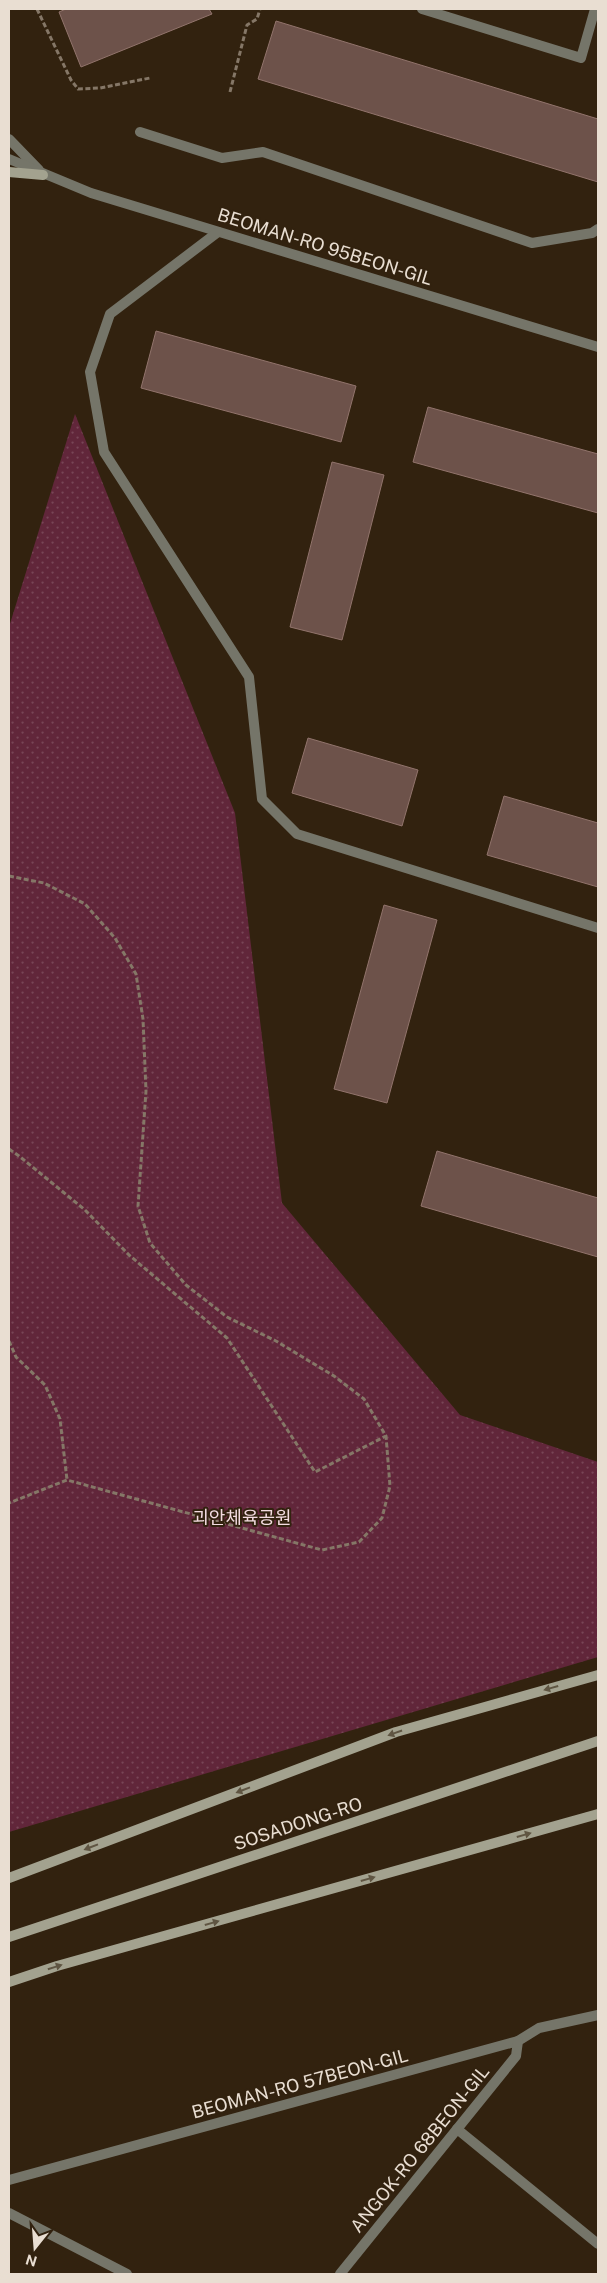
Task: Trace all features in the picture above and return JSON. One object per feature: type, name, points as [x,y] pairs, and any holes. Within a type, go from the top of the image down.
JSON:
[{"type":"street","points":[[422,9],[581,58],[595,9]]},
{"type":"street","points":[[140,132],[222,158],[263,152],[532,243],[592,233],[598,229]]},
{"type":"street","name":"BEOMAN-RO 95BEON-GIL","points":[[9,139],[43,175]]},
{"type":"street","name":"BEOMAN-RO 95BEON-GIL","points":[[9,159],[43,175],[91,193],[598,347]]},
{"type":"street","points":[[9,172],[43,175]]},
{"type":"street","points":[[218,232],[110,314],[90,372],[104,452],[249,677],[262,799],[298,834],[598,928]]},
{"type":"street","points":[[9,1878],[396,1732],[598,1675]]},
{"type":"street","name":"SOSADONG-RO","points":[[9,1937],[598,1741]]},
{"type":"street","points":[[9,1982],[598,1814]]},
{"type":"street","name":"BEOMAN-RO 57BEON-GIL","points":[[9,2180],[518,2041],[539,2028],[598,2015]]},
{"type":"street","name":"ANGOK-RO 68BEON-GIL","points":[[340,2274],[516,2056],[518,2041]]},
{"type":"street","points":[[457,2129],[598,2244]]},
{"type":"street","points":[[9,2213],[127,2274]]},
{"type":"path","points":[[37,9],[71,80],[78,89],[100,88],[150,78]]},
{"type":"path","points":[[230,92],[247,25],[257,19],[260,9]]},
{"type":"path","points":[[9,876],[44,883],[85,904],[116,938],[136,974],[143,1019],[146,1091],[138,1206],[150,1243],[186,1285],[227,1317],[276,1341],[334,1376],[364,1399],[386,1436],[390,1486],[382,1518],[359,1542],[322,1550],[67,1480],[9,1503]]},
{"type":"path","points":[[9,1149],[84,1210],[129,1255],[227,1338],[315,1472],[386,1436]]},
{"type":"path","points":[[9,1341],[16,1357],[45,1385],[60,1419],[67,1480]]},
{"type":"green space","name":"괴안체육공원","points":[[75,414],[235,813],[282,1203],[460,1415],[598,1462],[598,1657],[9,1832],[9,627]]},
{"type":"building","points":[[66,9],[209,9],[212,14],[81,67],[59,12]]},
{"type":"building","points":[[276,21],[598,119],[598,182],[258,79]]},
{"type":"building","points":[[156,331],[356,386],[341,442],[141,388]]},
{"type":"building","points":[[428,407],[598,454],[598,513],[413,462]]},
{"type":"building","points":[[332,462],[384,475],[342,640],[290,627]]},
{"type":"building","points":[[308,738],[418,770],[402,826],[292,793]]},
{"type":"building","points":[[504,796],[598,823],[598,887],[487,855]]},
{"type":"building","points":[[384,905],[437,920],[387,1103],[334,1089]]},
{"type":"building","points":[[437,1151],[598,1198],[598,1257],[421,1206]]}]
